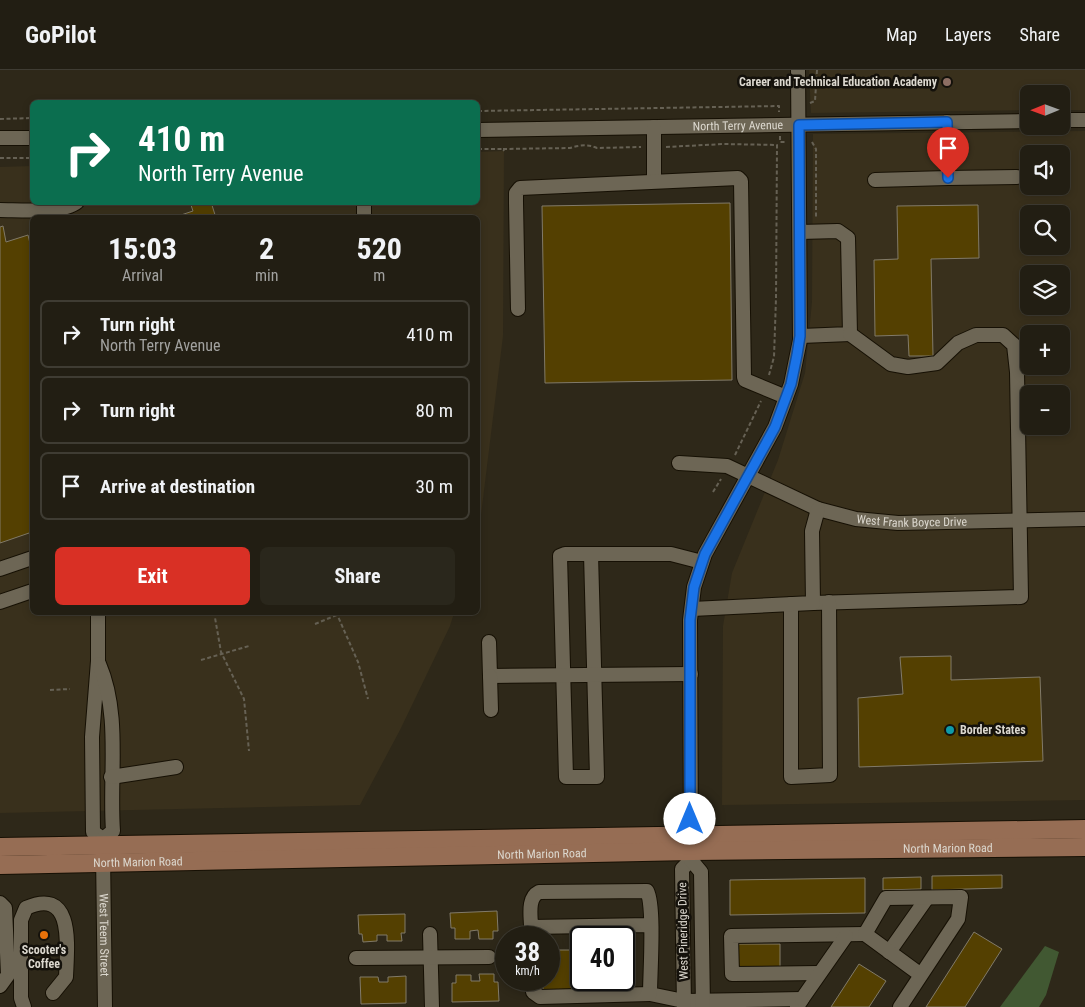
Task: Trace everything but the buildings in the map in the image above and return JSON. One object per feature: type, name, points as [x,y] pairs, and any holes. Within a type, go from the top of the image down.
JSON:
[{"type":"main road","name":"North Marion Road","points":[[0,865],[691,849],[1085,829]]},
{"type":"main road","name":"North Marion Road","points":[[0,847],[103,842],[691,849],[1085,847]]},
{"type":"street","points":[[691,849],[691,674],[694,587],[702,562],[775,427],[791,384],[800,336],[798,70]]},
{"type":"street","points":[[1070,120],[1085,120]]},
{"type":"street","name":"North Terry Avenue","points":[[480,130],[1020,121]]},
{"type":"street","points":[[947,122],[948,178]]},
{"type":"street","points":[[654,127],[654,181]]},
{"type":"street","points":[[0,138],[30,138]]},
{"type":"street","points":[[875,180],[1017,177]]},
{"type":"street","points":[[518,309],[516,193],[520,188],[738,178],[741,180],[744,377],[745,380],[786,397]]},
{"type":"street","points":[[0,210],[48,210],[70,205]]},
{"type":"street","points":[[800,232],[838,231],[848,238],[850,334]]},
{"type":"street","points":[[692,609],[829,602],[1021,597],[1017,372],[1014,346],[1003,335],[976,335],[958,343],[937,363],[908,367],[891,364],[850,334],[800,336]]},
{"type":"street","points":[[680,463],[728,466]]},
{"type":"street","name":"West Frank Boyce Drive","points":[[728,466],[818,509],[856,519],[898,522],[1085,519]]},
{"type":"street","points":[[814,603],[812,531],[818,509]]},
{"type":"street","points":[[591,554],[597,777],[566,777],[560,556],[565,554],[591,554],[671,554],[702,562]]},
{"type":"street","points":[[0,569],[30,559]]},
{"type":"street","points":[[0,602],[30,592]]},
{"type":"street","points":[[791,604],[791,777],[830,775],[829,602]]},
{"type":"street","points":[[98,615],[98,661],[92,737],[93,832],[103,842],[113,831],[111,710],[105,678],[98,661]]},
{"type":"street","points":[[489,642],[491,710]]},
{"type":"street","points":[[490,676],[691,674]]},
{"type":"street","points":[[111,777],[176,767]]},
{"type":"street","name":"West Teem Street","points":[[103,842],[105,1007]]},
{"type":"street","name":"West Pineridge Drive","points":[[691,849],[701,872],[703,1004]]},
{"type":"street","name":"West Pineridge Drive","points":[[684,1004],[682,869],[691,849]]},
{"type":"street","points":[[531,926],[531,902],[535,894],[539,892],[642,890],[648,894],[650,994]]},
{"type":"street","points":[[865,934],[886,898],[961,897],[958,919],[900,1007]]},
{"type":"street","points":[[889,952],[927,898]]},
{"type":"street","points":[[0,903],[5,908],[8,975],[0,986]]},
{"type":"street","points":[[24,1007],[21,998],[21,920],[26,908],[33,905],[52,905],[58,908],[65,918],[66,977],[53,993]]},
{"type":"street","points":[[560,930],[650,925]]},
{"type":"street","points":[[430,934],[432,1007]]},
{"type":"street","points":[[819,973],[732,974],[731,936],[846,936],[865,934],[921,975]]},
{"type":"street","points":[[533,991],[540,997],[650,994],[684,1004],[799,1003],[846,936]]},
{"type":"street","points":[[356,958],[489,957]]},
{"type":"path","points":[[0,119],[30,118]]},
{"type":"path","points":[[480,149],[570,148],[577,145],[591,145],[597,148],[724,144],[777,146],[774,357],[766,390],[740,447],[713,492]]},
{"type":"path","points":[[0,158],[30,158]]},
{"type":"path","points":[[215,615],[222,654],[244,700],[249,752]]},
{"type":"path","points":[[314,624],[335,615]]},
{"type":"path","points":[[337,615],[358,662],[368,699]]},
{"type":"path","points":[[201,660],[249,646]]},
{"type":"path","points":[[50,690],[70,690]]},
{"type":"shaded area","name":"Career and Technical Education Academy","points":[[809,70],[1085,70],[1085,110],[1070,110],[1070,85],[1020,85],[1020,110],[811,113]]},
{"type":"shaded area","points":[[1070,131],[1085,131],[1085,800],[722,805],[723,626],[732,573],[778,460],[805,373],[812,302],[813,134],[1020,132],[1020,135],[1070,135]]},
{"type":"shaded area","points":[[504,151],[503,336],[480,520],[480,215],[30,215],[30,615],[453,615],[450,626],[400,730],[360,805],[0,813],[0,167],[30,166],[30,205],[480,205],[480,152]]},
{"type":"green space","points":[[1045,946],[1059,952],[1046,995],[1039,1007],[1000,1007]]},
{"type":"place","name":"Career and Technical Education Academy","points":[[947,82]]},
{"type":"place","name":"Border States","points":[[950,730]]},
{"type":"place","name":"Scooter's Coffee","points":[[44,935]]},
{"type":"route","points":[[690,819],[690,620],[694,587],[705,554],[775,427],[791,384],[800,340],[799,125],[947,122],[948,178]]}]
